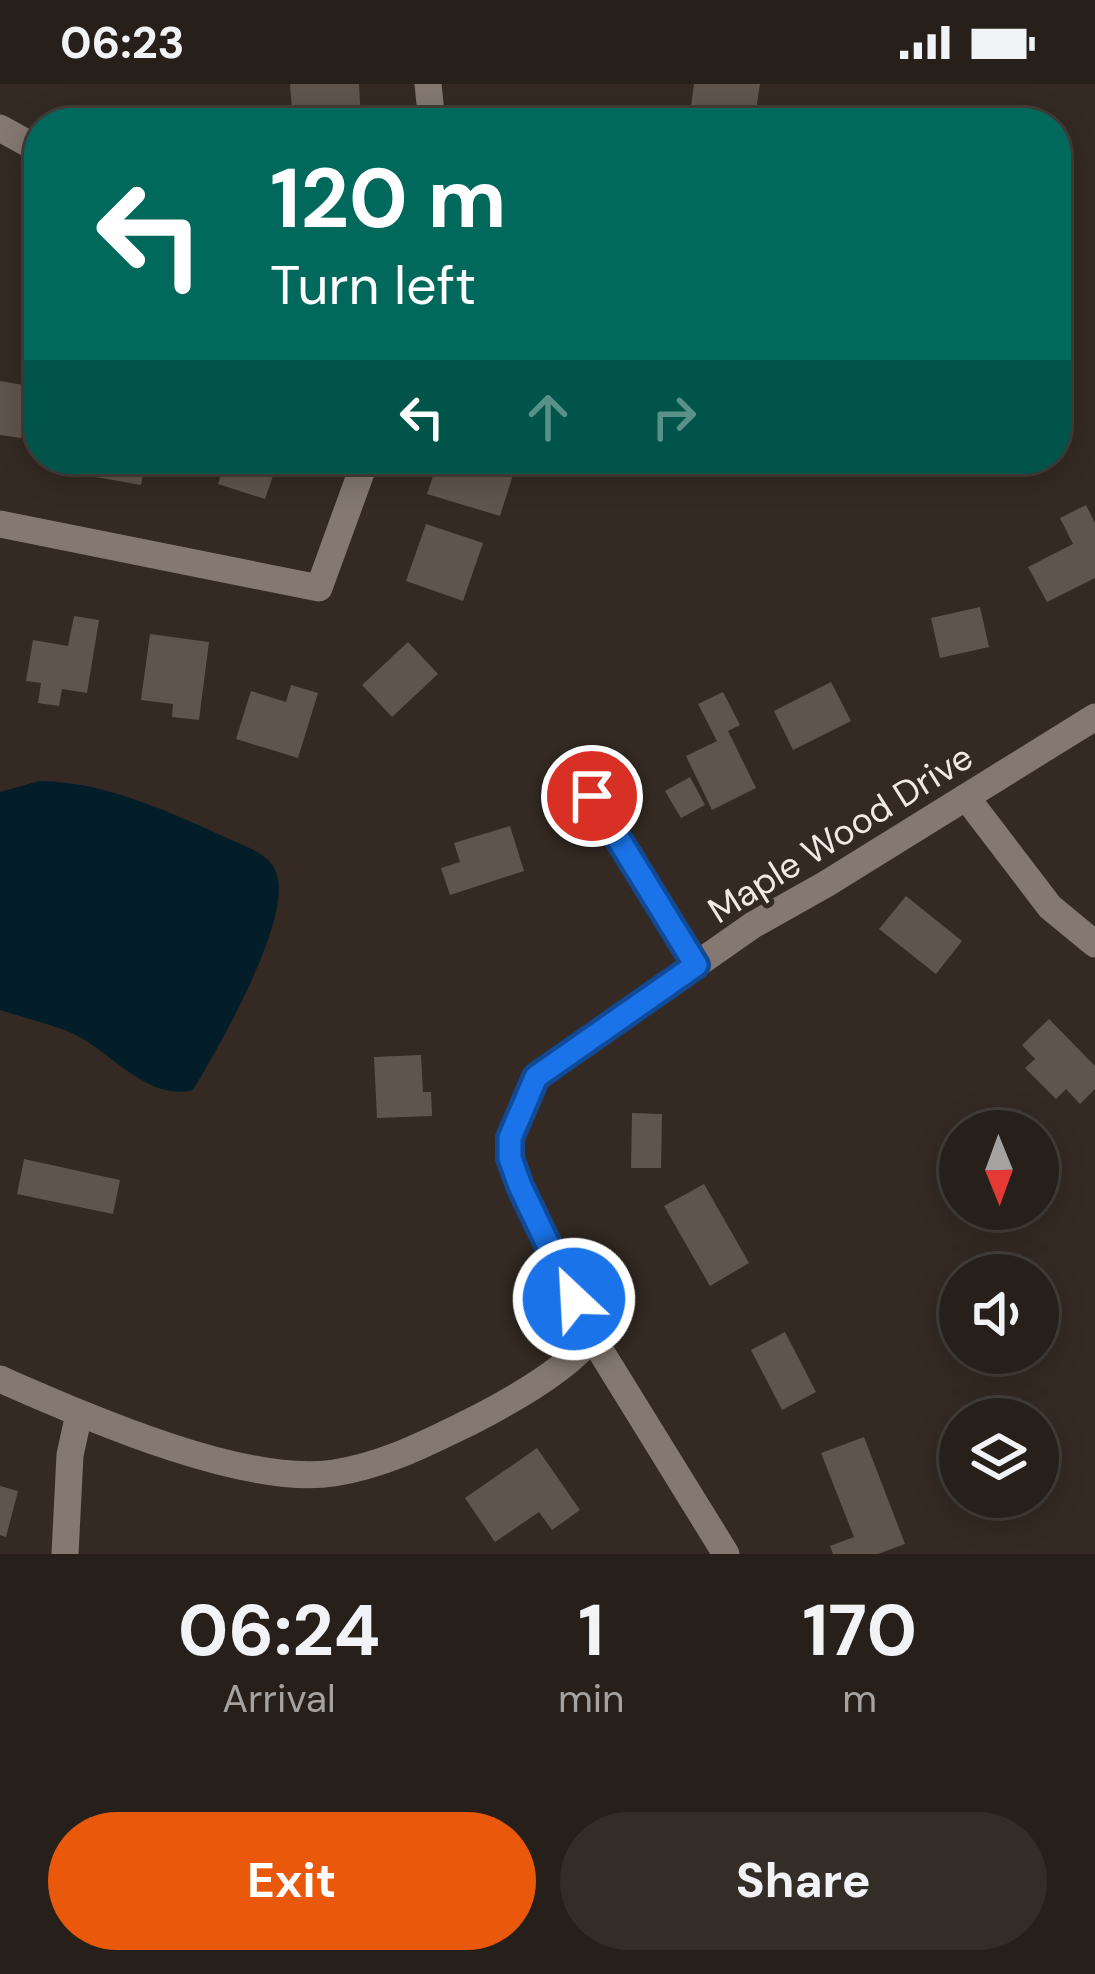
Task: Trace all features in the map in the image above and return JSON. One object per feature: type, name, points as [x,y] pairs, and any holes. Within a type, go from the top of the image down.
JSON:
[{"type":"street","points":[[0,524],[319,588],[361,474]]},
{"type":"street","name":"Maple Wood Drive","points":[[726,1554],[592,1337],[520,1186],[510,1158],[510,1138],[536,1077],[753,925],[1095,717]]},
{"type":"street","points":[[592,796],[696,965]]},
{"type":"street","points":[[966,797],[1050,907],[1095,944]]},
{"type":"street","points":[[0,1379],[80,1414],[274,1474],[332,1474],[396,1458],[508,1402],[592,1337]]},
{"type":"street","points":[[65,1554],[70,1455],[80,1414]]},
{"type":"water","points":[[39,781],[95,788],[148,804],[252,849],[275,870],[278,896],[263,952],[193,1090],[161,1089],[74,1034],[0,1010],[0,792]]},
{"type":"building","points":[[290,84],[359,84],[360,108],[292,108]]},
{"type":"building","points":[[694,84],[760,84],[756,108],[691,108]]},
{"type":"building","points":[[0,381],[24,385],[21,438],[0,435]]},
{"type":"building","points":[[79,474],[143,474],[141,485]]},
{"type":"building","points":[[221,474],[274,474],[265,499],[218,484]]},
{"type":"building","points":[[434,474],[513,474],[500,516],[427,494]]},
{"type":"building","points":[[1086,505],[1095,523],[1095,578],[1047,602],[1028,567],[1073,544],[1060,518]]},
{"type":"building","points":[[426,524],[483,543],[463,601],[406,581]]},
{"type":"building","points":[[980,607],[989,647],[940,658],[931,618]]},
{"type":"building","points":[[74,616],[99,620],[87,693],[62,689],[59,706],[38,703],[41,683],[26,681],[33,640],[68,646]]},
{"type":"building","points":[[150,634],[209,642],[199,720],[172,717],[173,704],[141,700]]},
{"type":"building","points":[[408,642],[438,674],[392,717],[362,685]]},
{"type":"building","points":[[831,682],[851,721],[793,750],[774,711]]},
{"type":"building","points":[[291,685],[318,693],[298,758],[236,739],[251,691],[286,702]]},
{"type":"building","points":[[723,692],[740,725],[728,731],[756,788],[712,810],[686,756],[717,741],[698,704]]},
{"type":"building","points":[[690,777],[705,805],[681,818],[665,791]]},
{"type":"building","points":[[510,826],[524,871],[450,895],[441,868],[460,862],[454,843]]},
{"type":"building","points":[[906,896],[962,941],[936,974],[879,929]]},
{"type":"building","points":[[1049,1019],[1095,1066],[1095,1089],[1080,1104],[1066,1089],[1056,1099],[1025,1068],[1035,1059],[1022,1045]]},
{"type":"building","points":[[421,1055],[423,1092],[431,1092],[432,1116],[377,1118],[374,1057]]},
{"type":"building","points":[[632,1113],[662,1114],[661,1168],[631,1168]]},
{"type":"building","points":[[24,1159],[120,1180],[113,1214],[17,1194]]},
{"type":"building","points":[[704,1184],[749,1263],[710,1286],[664,1206]]},
{"type":"building","points":[[785,1332],[816,1392],[782,1410],[751,1350]]},
{"type":"building","points":[[864,1437],[905,1544],[878,1554],[833,1554],[830,1546],[854,1537],[821,1453]]},
{"type":"building","points":[[537,1448],[580,1510],[552,1530],[539,1512],[495,1542],[465,1498]]},
{"type":"building","points":[[0,1486],[18,1491],[6,1537],[0,1535]]},
{"type":"route","points":[[574,1299],[520,1186],[510,1158],[510,1138],[536,1077],[696,965],[592,796]]}]
